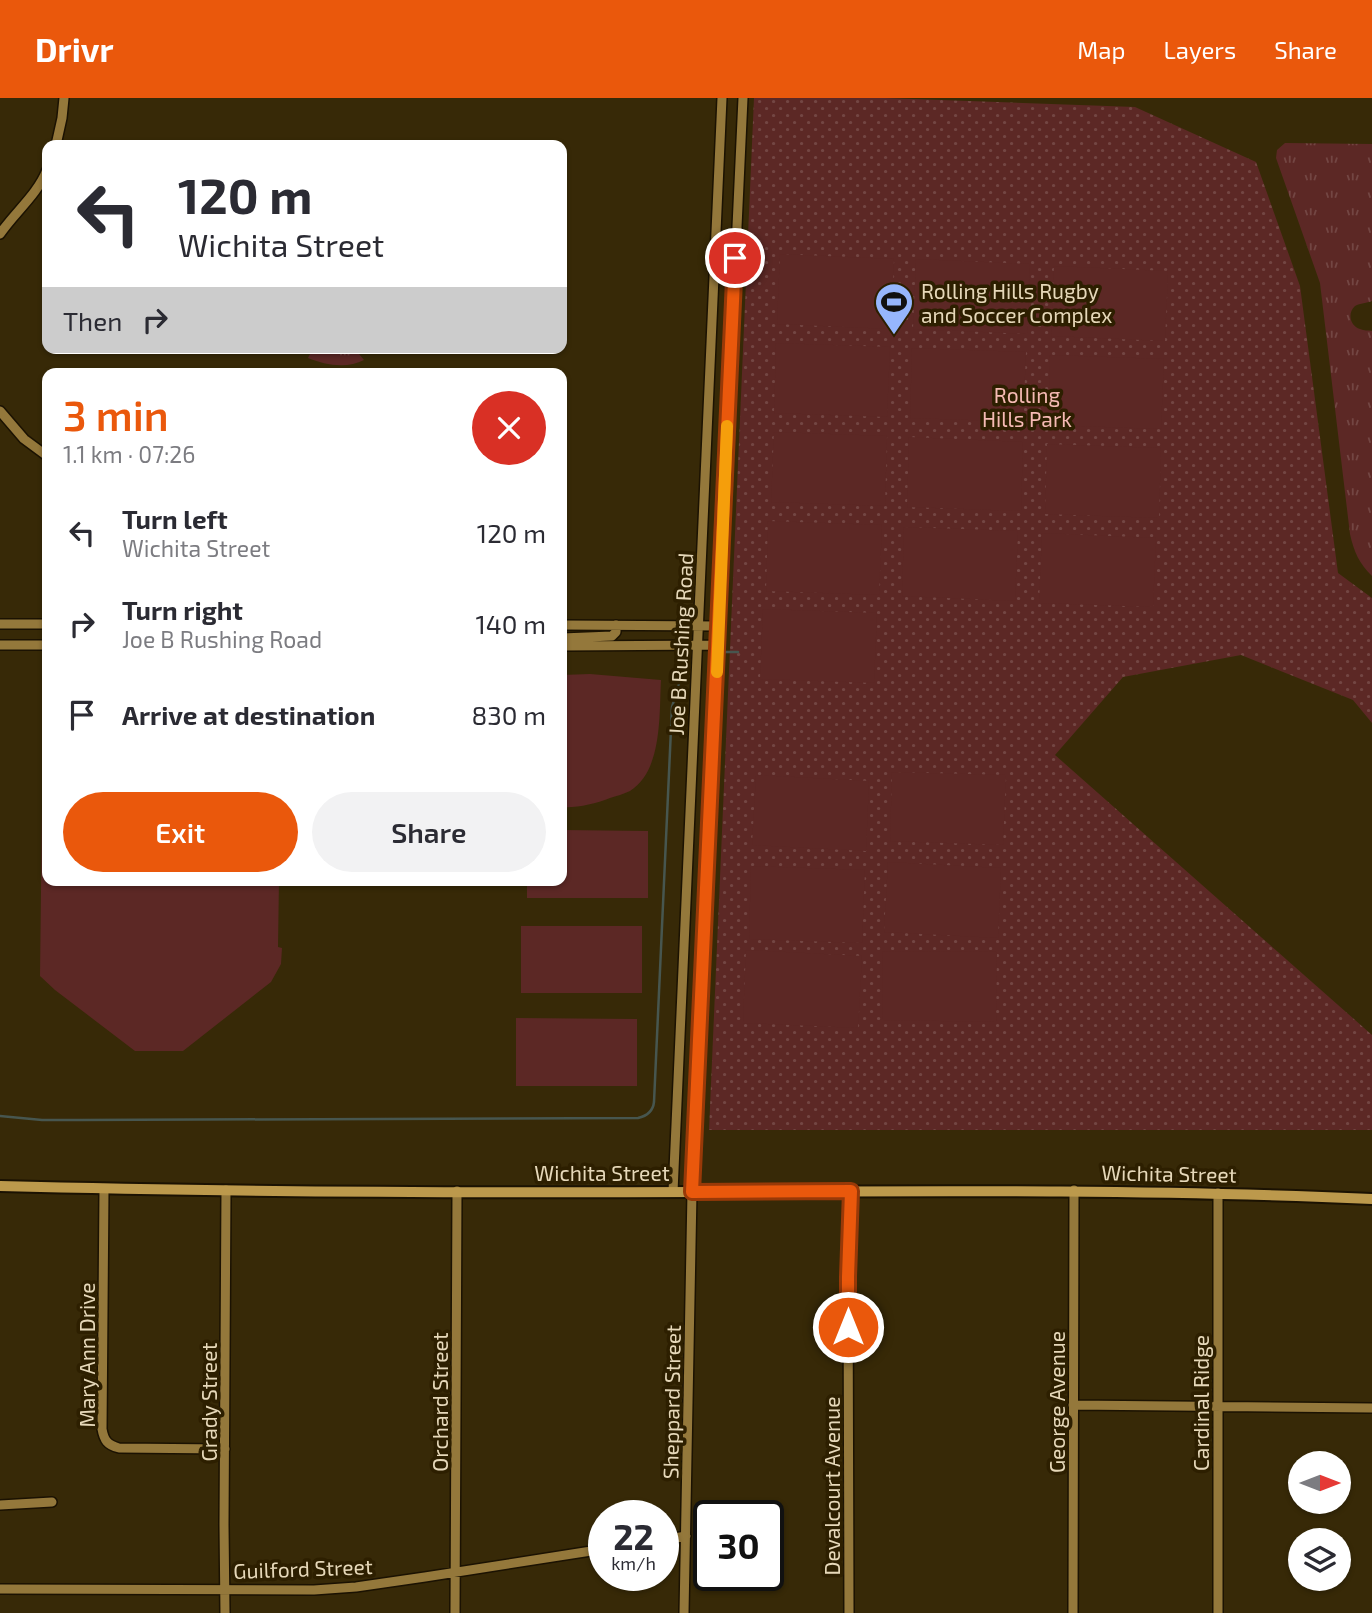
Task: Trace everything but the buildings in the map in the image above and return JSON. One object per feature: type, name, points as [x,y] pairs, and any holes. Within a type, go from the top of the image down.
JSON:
[{"type":"main road","name":"Wichita Street","points":[[0,1186],[673,1192],[1074,1190],[1372,1199]]},
{"type":"street","points":[[57,140],[64,98]]},
{"type":"street","name":"Joe B Rushing Road","points":[[673,1192],[722,98]]},
{"type":"street","name":"Joe B Rushing Road","points":[[692,1192],[743,98]]},
{"type":"street","points":[[0,234],[33,194],[42,179]]},
{"type":"street","points":[[716,232],[736,233]]},
{"type":"street","points":[[709,383],[729,385]]},
{"type":"street","points":[[0,411],[24,439],[42,452]]},
{"type":"street","points":[[0,624],[42,624]]},
{"type":"street","points":[[567,625],[719,626]]},
{"type":"street","points":[[567,636],[612,636],[616,632],[616,625]]},
{"type":"street","points":[[0,645],[42,645]]},
{"type":"street","points":[[567,646],[718,645]]},
{"type":"street","name":"Mary Ann Drive","points":[[104,1189],[104,1439],[110,1446],[119,1448],[225,1449]]},
{"type":"street","name":"Grady Street","points":[[225,1613],[226,1190]]},
{"type":"street","name":"George Avenue","points":[[1073,1613],[1074,1190]]},
{"type":"street","name":"Orchard Street","points":[[455,1613],[457,1191]]},
{"type":"street","name":"Devalcourt Avenue","points":[[849,1613],[848,1277],[851,1191]]},
{"type":"street","name":"Sheppard Street","points":[[684,1613],[692,1192]]},
{"type":"street","name":"Cardinal Ridge","points":[[1218,1193],[1218,1613]]},
{"type":"street","points":[[1073,1405],[1372,1408]]},
{"type":"street","points":[[0,1505],[52,1503]]},
{"type":"street","points":[[679,1537],[686,1536]]},
{"type":"street","name":"Guilford Street","points":[[0,1590],[314,1590],[379,1584],[588,1551]]},
{"type":"green space","name":"Rolling Hills Park","points":[[754,98],[885,98],[1135,107],[1256,162],[1300,286],[1338,573],[1372,598],[1372,723],[1353,700],[1241,655],[1123,677],[1055,755],[1372,1035],[1372,1130],[709,1130]]},
{"type":"green space","points":[[1285,143],[1372,144],[1372,301],[1355,306],[1350,316],[1357,327],[1372,331],[1372,576],[1358,557],[1350,534],[1320,283],[1276,158],[1277,150]]},
{"type":"green space","points":[[780,254],[894,259],[891,329],[777,324]]},
{"type":"green space","points":[[916,259],[1030,264],[1027,334],[913,329]]},
{"type":"green space","points":[[1054,266],[1168,271],[1165,341],[1051,336]]},
{"type":"green space","points":[[776,343],[890,347],[887,417],[774,413]]},
{"type":"green space","points":[[912,348],[1026,352],[1023,422],[910,418]]},
{"type":"green space","points":[[310,354],[359,354],[364,360],[336,365],[308,358]]},
{"type":"green space","points":[[1050,355],[1164,359],[1161,429],[1048,425]]},
{"type":"green space","points":[[774,432],[887,436],[885,506],[771,502]]},
{"type":"green space","points":[[909,437],[1023,442],[1021,511],[907,507]]},
{"type":"green space","points":[[1047,444],[1161,448],[1159,518],[1045,514]]},
{"type":"green space","points":[[768,521],[882,525],[879,595],[766,591]]},
{"type":"green space","points":[[904,527],[1018,531],[1015,601],[902,596]]},
{"type":"green space","points":[[1042,533],[1156,538],[1153,607],[1039,603]]},
{"type":"green space","points":[[763,609],[877,613],[874,683],[760,679]]},
{"type":"green space","points":[[567,675],[661,680],[659,725],[654,756],[641,782],[630,791],[574,807],[567,807]]},
{"type":"green space","points":[[892,772],[1006,775],[1003,845],[890,841]]},
{"type":"green space","points":[[756,775],[869,781],[866,851],[752,845]]},
{"type":"green space","points":[[42,805],[42,886],[279,886],[278,947],[282,948],[281,964],[271,982],[183,1051],[135,1051],[40,976]]},
{"type":"green space","points":[[567,830],[648,831],[648,898],[527,898],[527,886],[567,886]]},
{"type":"green space","points":[[888,862],[1001,868],[998,938],[884,932]]},
{"type":"green space","points":[[751,866],[865,870],[862,943],[749,939]]},
{"type":"green space","points":[[521,926],[642,926],[642,993],[521,993]]},
{"type":"green space","points":[[746,950],[862,956],[858,1028],[743,1023]]},
{"type":"green space","points":[[883,951],[997,952],[996,1022],[882,1020]]},
{"type":"green space","points":[[516,1018],[637,1019],[637,1086],[516,1086]]},
{"type":"waterway","points":[[724,652],[738,652]]},
{"type":"waterway","points":[[0,1116],[80,1120],[638,1118],[647,1114],[654,1102],[672,707],[683,667]]},
{"type":"slow traffic","points":[[717,672],[727,426]]},
{"type":"place","name":"Rolling Hills Rugby and Soccer Complex","points":[[894,336]]},
{"type":"route","points":[[735,258],[692,1192],[851,1191],[848,1327]]}]
